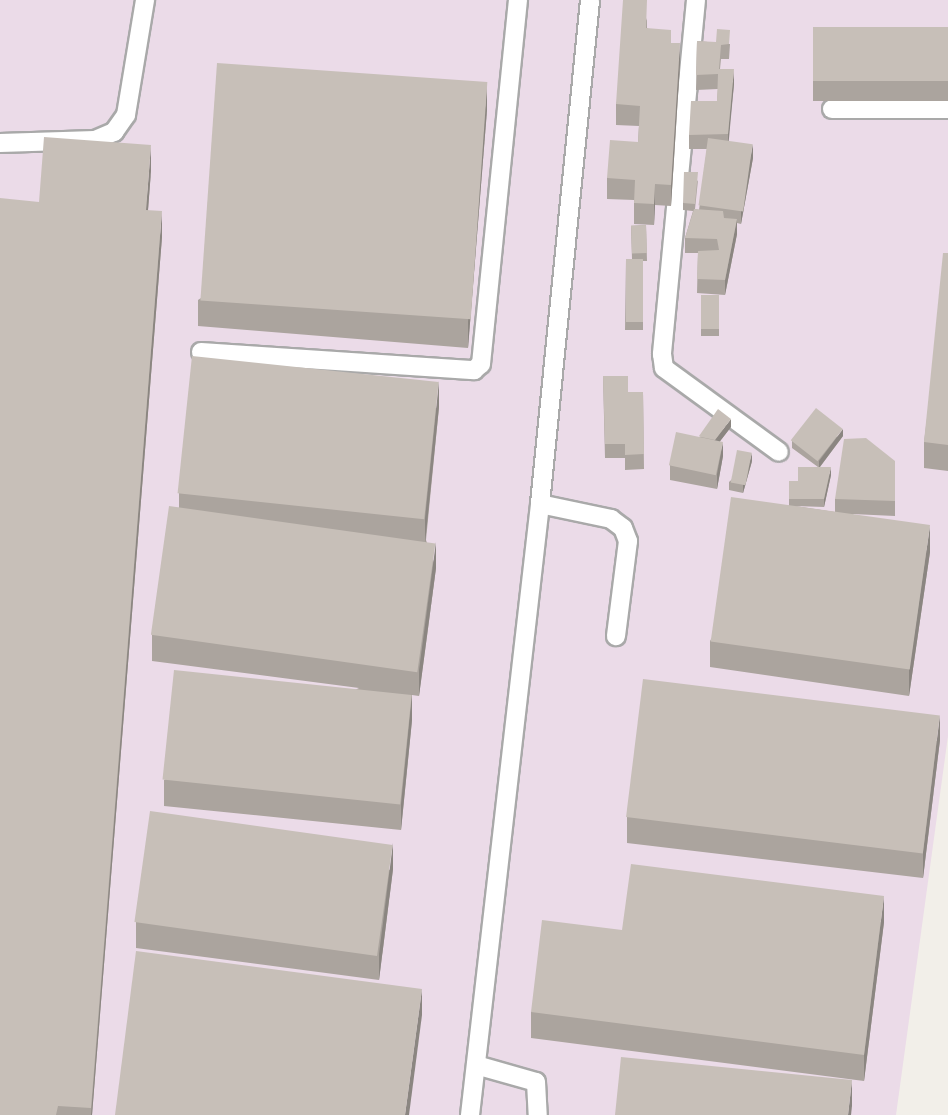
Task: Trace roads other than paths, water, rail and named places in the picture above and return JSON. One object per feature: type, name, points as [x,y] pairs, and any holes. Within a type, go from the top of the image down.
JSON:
[{"type":"lane","points":[[0,143],[95,139],[114,132],[126,115],[145,0]]},
{"type":"lane","points":[[201,352],[474,370],[481,364],[518,0]]},
{"type":"lane","points":[[470,1115],[540,504],[590,0]]},
{"type":"lane","points":[[696,0],[662,354],[664,368],[779,452]]},
{"type":"lane","points":[[832,109],[948,109]]},
{"type":"lane","points":[[540,504],[611,519],[623,528],[628,541],[616,636]]},
{"type":"lane","points":[[476,1065],[536,1082],[538,1115]]}]
